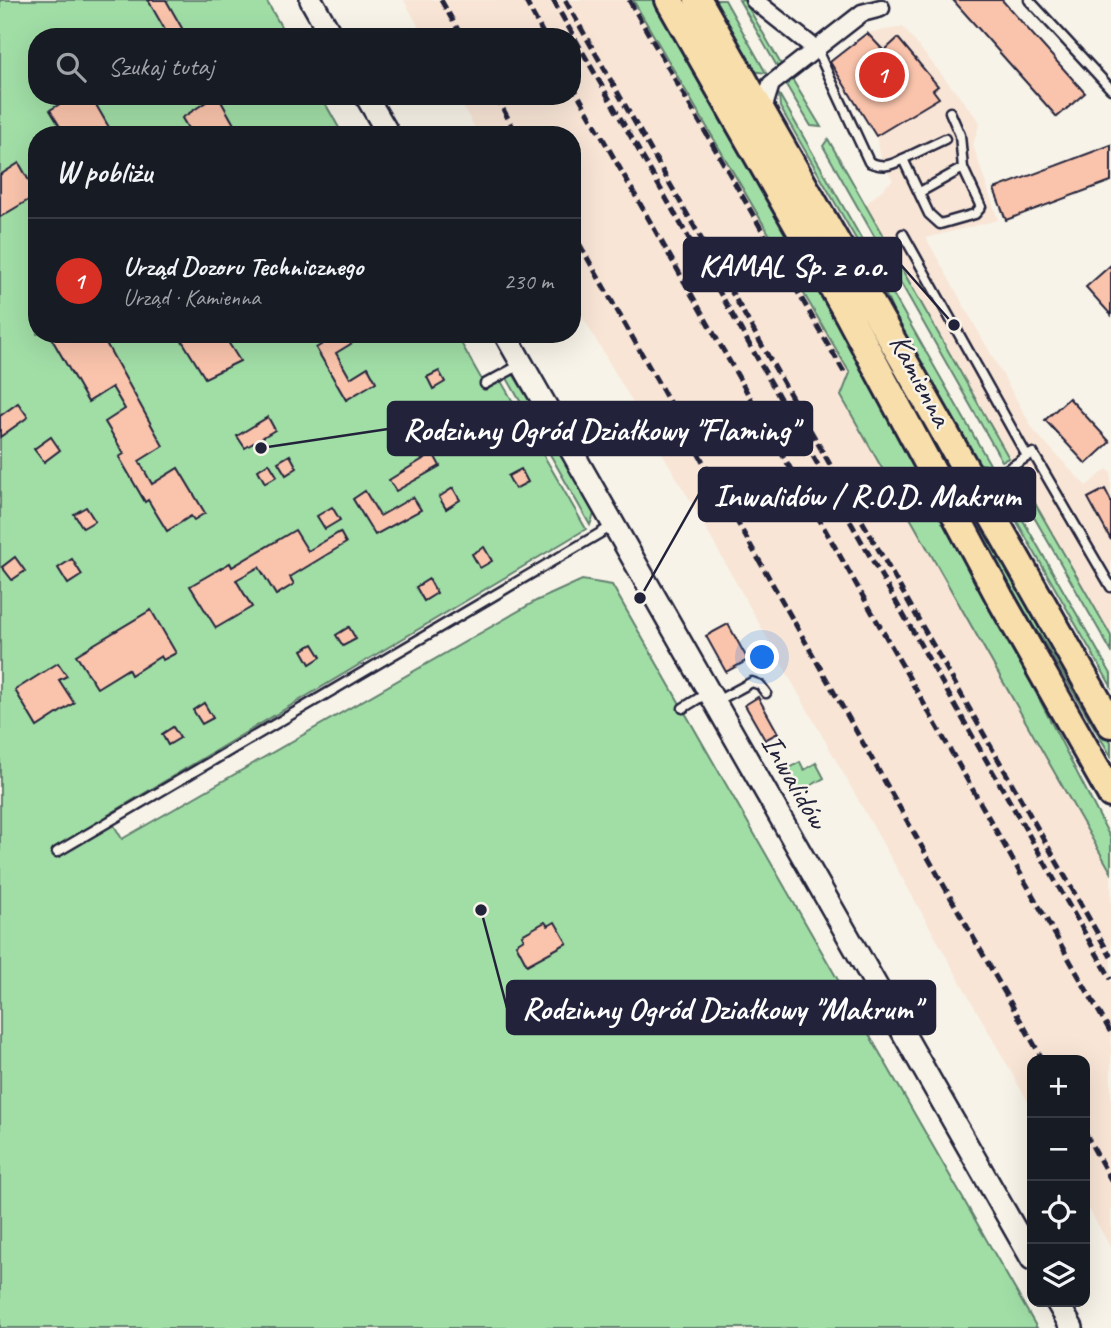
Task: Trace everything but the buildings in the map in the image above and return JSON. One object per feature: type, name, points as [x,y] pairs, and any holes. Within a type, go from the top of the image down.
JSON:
[{"type":"main road","name":"Kamienna","points":[[669,0],[848,314],[1000,598],[1111,794]]},
{"type":"main road","name":"Kamienna","points":[[698,0],[1111,724]]},
{"type":"street","points":[[310,0],[327,28]]},
{"type":"street","points":[[754,0],[817,50]]},
{"type":"street","points":[[762,113],[771,84],[862,13],[881,8]]},
{"type":"street","points":[[743,79],[771,84]]},
{"type":"street","points":[[371,105],[384,126]]},
{"type":"street","name":"Inwalidów","points":[[510,343],[1027,1250]]},
{"type":"street","points":[[1060,1307],[1072,1328]]},
{"type":"lane","points":[[1029,0],[1111,89]]},
{"type":"lane","points":[[817,50],[869,162],[878,166],[890,166],[945,139]]},
{"type":"lane","points":[[904,159],[929,214],[940,225],[975,214],[981,207],[963,168],[960,135],[950,112]]},
{"type":"lane","points":[[920,192],[963,168]]},
{"type":"lane","points":[[902,234],[1027,456]]},
{"type":"lane","points":[[485,384],[522,364]]},
{"type":"lane","points":[[976,489],[1033,453],[1111,587]]},
{"type":"lane","points":[[57,852],[614,525]]},
{"type":"lane","points":[[682,708],[747,683],[757,683],[766,693]]},
{"type":"shaded area","points":[[404,0],[633,0],[850,373],[841,396],[1111,872],[1111,1248],[1090,1211],[1090,1055],[1027,1055],[1027,1100],[688,497],[581,314],[581,126],[474,126],[462,105],[581,105],[581,28],[419,28]]},
{"type":"shaded area","points":[[903,27],[980,122],[973,145],[998,220],[926,238],[1034,431],[1086,486],[1107,469],[1111,473],[1111,636],[864,206],[893,180],[882,162],[876,136],[828,64],[867,33]]},
{"type":"green space","points":[[0,0],[266,0],[282,28],[28,28],[28,105],[326,105],[338,126],[28,126],[28,343],[461,343],[487,389],[501,381],[586,529],[108,815],[122,839],[536,601],[582,580],[612,585],[1037,1328],[0,1328]]},
{"type":"green space","points":[[633,0],[656,0],[907,441],[1111,839],[1111,872],[841,396],[850,373]]},
{"type":"green space","points":[[679,0],[686,0],[1111,742],[1111,756],[1041,637],[1012,596]]},
{"type":"green space","points":[[708,0],[725,0],[766,73],[752,71]]},
{"type":"green space","points":[[739,0],[744,0],[782,66],[778,68]]},
{"type":"green space","points":[[792,79],[821,127],[811,126],[785,83]]},
{"type":"green space","points":[[779,94],[991,466],[977,463],[911,353],[879,279],[780,107]]},
{"type":"green space","points":[[828,139],[1009,458],[1002,461],[823,146]]},
{"type":"green space","points":[[513,374],[590,501],[594,514],[590,525],[507,378]]},
{"type":"green space","points":[[1017,472],[1111,636],[1111,651],[1011,477]]},
{"type":"green space","points":[[1004,487],[1111,674],[1111,686],[1012,513],[1005,498]]},
{"type":"green space","points":[[800,762],[804,770],[816,763],[824,778],[796,794],[783,771]]},
{"type":"railway","points":[[441,0],[457,28]]},
{"type":"railway","points":[[525,0],[540,28]]},
{"type":"railway","points":[[553,0],[569,28]]},
{"type":"railway","points":[[565,0],[581,28]]},
{"type":"railway","points":[[629,0],[844,372]]},
{"type":"railway","points":[[581,28],[1111,957]]},
{"type":"railway","points":[[581,49],[1111,979]]},
{"type":"railway","points":[[581,100],[1111,1033]]},
{"type":"railway","points":[[501,105],[512,126]]},
{"type":"railway","points":[[581,247],[1040,1055]]},
{"type":"railway","points":[[1090,1142],[1111,1180]]},
{"type":"place","name":"Urząd Dozoru Technicznego","points":[[882,75]]},
{"type":"place","name":"KAMAL Sp. z o.o.","points":[[954,325]]},
{"type":"place","name":"Rodzinny Ogród Działkowy \"Flaming\"","points":[[261,448]]},
{"type":"place","name":"Inwalidów / R.O.D. Makrum","points":[[640,598]]},
{"type":"place","name":"Rodzinny Ogród Działkowy \"Makrum\"","points":[[481,910]]}]
